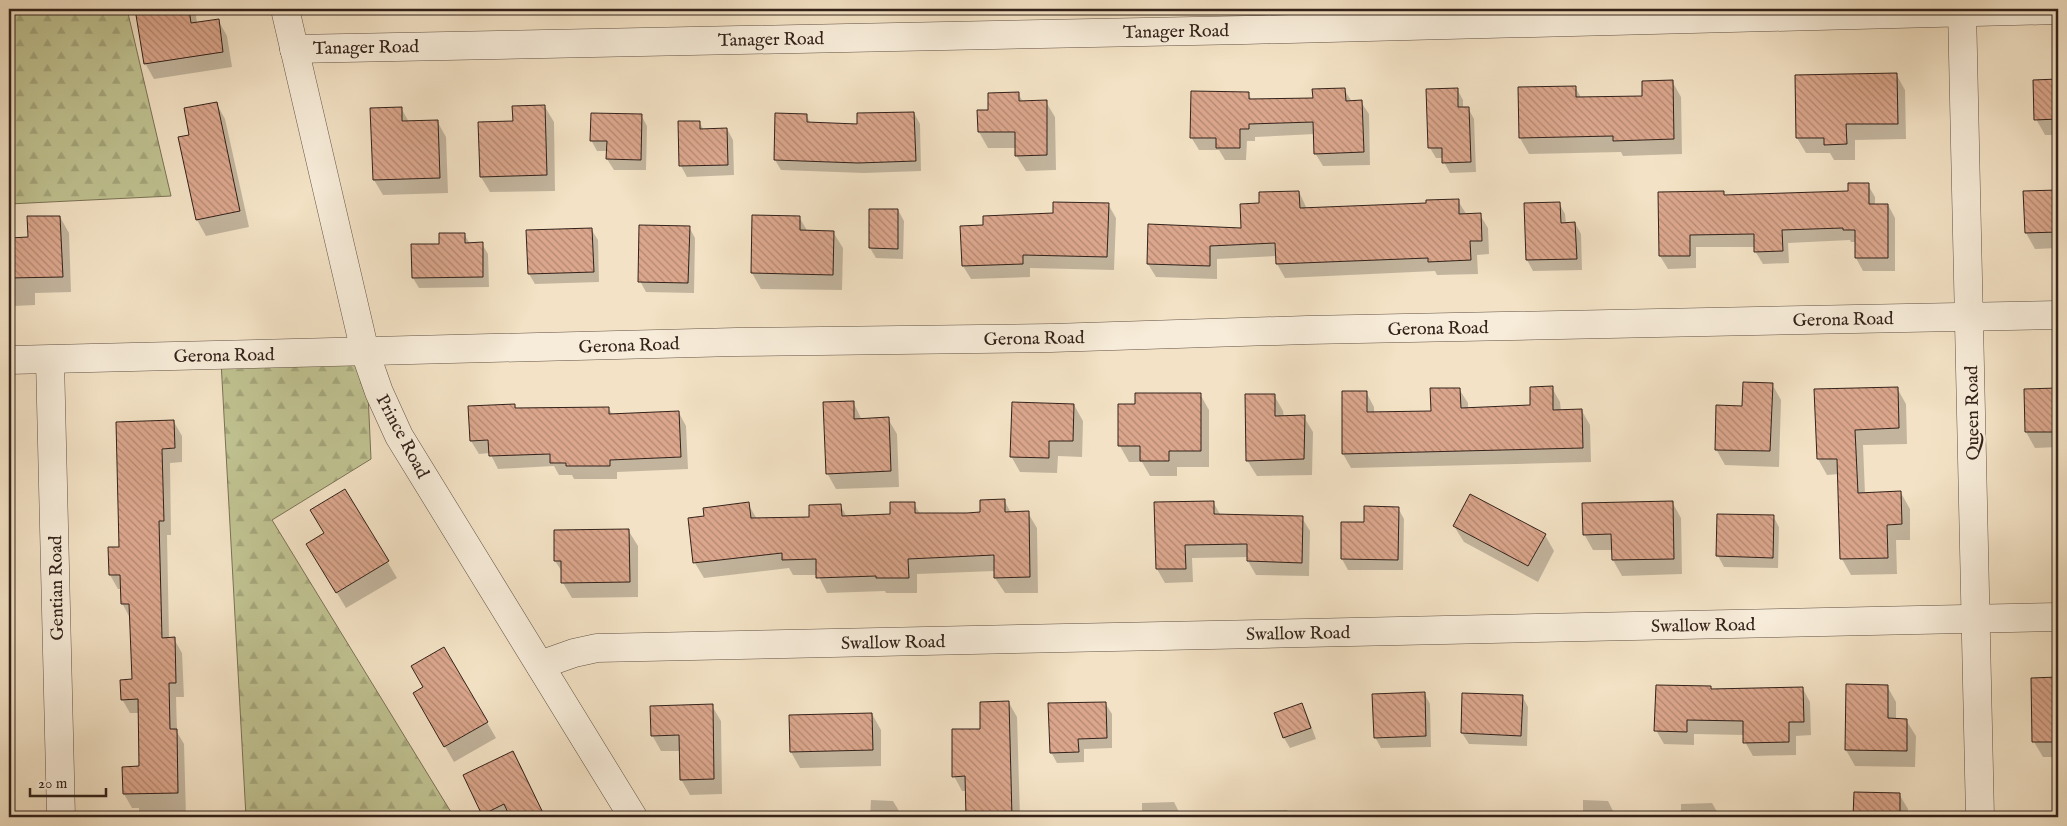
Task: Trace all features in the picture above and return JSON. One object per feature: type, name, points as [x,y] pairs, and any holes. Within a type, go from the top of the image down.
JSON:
[{"type":"street","name":"Prince Road","points":[[285,9],[365,352],[379,392],[399,436],[634,817]]},
{"type":"street","name":"Queen Road","points":[[1962,10],[1980,817]]},
{"type":"street","name":"Tanager Road","points":[[294,48],[1549,16],[2058,10]]},
{"type":"street","name":"Gerona Road","points":[[9,360],[736,342],[1051,338],[1308,330],[2058,315]]},
{"type":"street","name":"Gentian Road","points":[[50,360],[61,817]]},
{"type":"street","name":"Swallow Road","points":[[540,665],[574,652],[597,648],[2058,617]]},
{"type":"green space","points":[[9,9],[127,9],[171,196],[9,204]]},
{"type":"green space","points":[[366,350],[371,459],[272,520],[454,817],[246,817],[221,361]]},
{"type":"building","points":[[135,9],[189,9],[191,23],[219,19],[223,52],[144,64]]},
{"type":"building","points":[[1897,73],[1898,124],[1846,124],[1847,144],[1824,145],[1824,138],[1796,138],[1795,75]]},
{"type":"building","points":[[2058,79],[2058,119],[2034,120],[2033,80]]},
{"type":"building","points":[[1673,80],[1674,139],[1613,141],[1613,136],[1519,138],[1518,87],[1576,86],[1576,97],[1642,96],[1642,81]]},
{"type":"building","points":[[1345,88],[1346,101],[1362,100],[1364,152],[1314,154],[1313,122],[1249,124],[1249,129],[1240,129],[1240,148],[1216,148],[1216,138],[1190,138],[1191,91],[1249,92],[1249,99],[1313,98],[1312,89]]},
{"type":"building","points":[[1458,88],[1458,107],[1469,107],[1471,162],[1442,163],[1442,148],[1428,148],[1426,89]]},
{"type":"building","points":[[1019,92],[1019,101],[1047,100],[1047,155],[1015,156],[1015,132],[978,132],[977,110],[988,110],[988,93]]},
{"type":"building","points":[[217,102],[240,211],[196,220],[178,137],[189,135],[184,108]]},
{"type":"building","points":[[545,105],[547,175],[480,177],[478,122],[513,121],[512,106]]},
{"type":"building","points":[[402,107],[402,121],[438,120],[440,178],[373,180],[370,108]]},
{"type":"building","points":[[914,112],[916,161],[858,163],[774,160],[775,113],[807,114],[807,122],[857,124],[857,113]]},
{"type":"building","points":[[591,113],[642,114],[641,160],[606,159],[607,141],[590,141]]},
{"type":"building","points":[[678,121],[700,121],[700,129],[727,128],[728,165],[679,166]]},
{"type":"building","points":[[1848,183],[1869,183],[1869,204],[1888,204],[1888,258],[1855,258],[1855,230],[1843,230],[1843,228],[1782,230],[1783,251],[1754,252],[1754,234],[1690,235],[1690,256],[1659,256],[1658,192],[1724,191],[1724,195],[1848,191]]},
{"type":"building","points":[[2058,190],[2058,232],[2025,233],[2023,191]]},
{"type":"building","points":[[1299,191],[1300,208],[1426,203],[1426,200],[1459,199],[1459,214],[1481,213],[1482,241],[1470,241],[1471,260],[1428,262],[1428,258],[1276,264],[1275,243],[1210,246],[1210,266],[1147,264],[1148,224],[1241,228],[1240,204],[1259,203],[1259,192]]},
{"type":"building","points":[[1053,202],[1109,203],[1107,257],[1023,255],[1023,264],[962,266],[960,226],[983,225],[983,216],[1053,213]]},
{"type":"building","points":[[1560,202],[1561,223],[1575,222],[1577,259],[1526,260],[1524,203]]},
{"type":"building","points":[[869,209],[898,209],[898,249],[869,248]]},
{"type":"building","points":[[752,215],[800,216],[800,230],[834,231],[833,275],[751,273]]},
{"type":"building","points":[[27,216],[60,216],[63,277],[9,278],[9,238],[28,237]]},
{"type":"building","points":[[639,225],[690,226],[688,283],[638,282]]},
{"type":"building","points":[[592,228],[594,272],[528,274],[526,230]]},
{"type":"building","points":[[439,233],[465,233],[465,243],[483,242],[483,277],[412,278],[411,244],[439,244]]},
{"type":"building","points":[[1743,382],[1773,383],[1770,451],[1715,450],[1716,405],[1742,406]]},
{"type":"building","points":[[1553,386],[1553,410],[1582,409],[1583,448],[1342,454],[1342,391],[1367,391],[1367,412],[1431,411],[1430,388],[1460,388],[1461,408],[1530,405],[1530,387]]},
{"type":"building","points":[[1898,387],[1899,428],[1855,430],[1858,493],[1901,491],[1902,524],[1887,525],[1888,558],[1840,559],[1837,459],[1817,459],[1814,389]]},
{"type":"building","points":[[2058,388],[2058,432],[2025,432],[2024,389]]},
{"type":"building","points":[[1135,393],[1201,393],[1201,451],[1169,451],[1169,461],[1140,461],[1140,446],[1118,446],[1118,404],[1135,404]]},
{"type":"building","points":[[1245,394],[1275,394],[1275,416],[1305,415],[1304,459],[1246,461]]},
{"type":"building","points":[[854,401],[854,419],[889,417],[891,471],[826,474],[823,402]]},
{"type":"building","points":[[1012,402],[1074,404],[1073,441],[1049,441],[1049,458],[1010,457]]},
{"type":"building","points":[[515,404],[515,408],[609,407],[609,414],[679,411],[681,457],[610,460],[610,466],[566,466],[566,463],[550,463],[550,454],[489,456],[488,440],[470,441],[468,406]]},
{"type":"building","points":[[174,420],[175,448],[162,449],[164,521],[159,521],[162,638],[175,637],[176,683],[169,683],[170,729],[177,729],[178,793],[123,794],[122,767],[139,766],[138,699],[121,700],[120,680],[132,679],[129,604],[121,604],[120,575],[109,575],[108,547],[119,547],[116,422]]},
{"type":"building","points":[[345,489],[389,561],[336,593],[306,544],[324,533],[310,510]]},
{"type":"building","points":[[1470,494],[1546,534],[1528,566],[1453,526]]},
{"type":"building","points":[[1005,499],[1005,512],[1029,511],[1030,577],[994,578],[994,555],[908,559],[909,578],[876,578],[876,576],[816,578],[816,559],[782,560],[782,553],[693,563],[688,518],[704,516],[703,508],[749,502],[751,518],[809,517],[809,505],[841,504],[842,516],[890,514],[890,502],[915,502],[915,513],[967,513],[980,512],[980,500]]},
{"type":"building","points":[[1214,501],[1214,514],[1303,516],[1302,563],[1247,561],[1247,544],[1185,545],[1186,569],[1156,569],[1154,502]]},
{"type":"building","points":[[1673,501],[1674,559],[1612,560],[1611,534],[1583,535],[1582,503]]},
{"type":"building","points":[[1364,506],[1399,507],[1398,560],[1341,559],[1341,522],[1364,522]]},
{"type":"building","points":[[1717,514],[1774,515],[1773,558],[1716,556]]},
{"type":"building","points":[[629,529],[630,582],[561,583],[561,561],[554,561],[554,530]]},
{"type":"building","points":[[444,647],[488,722],[444,747],[413,693],[423,687],[411,666]]},
{"type":"building","points":[[2058,677],[2058,742],[2032,742],[2031,678]]},
{"type":"building","points":[[1846,684],[1888,685],[1888,718],[1907,719],[1907,751],[1845,750]]},
{"type":"building","points":[[1656,685],[1711,686],[1711,689],[1803,687],[1804,722],[1789,722],[1789,742],[1743,743],[1743,721],[1687,720],[1687,732],[1654,731]]},
{"type":"building","points":[[1425,692],[1426,736],[1374,738],[1372,694]]},
{"type":"building","points":[[1462,693],[1523,695],[1521,736],[1461,733]]},
{"type":"building","points":[[1009,701],[1012,817],[966,817],[965,776],[952,777],[952,729],[980,729],[980,702]]},
{"type":"building","points":[[1106,702],[1107,738],[1078,739],[1079,752],[1050,753],[1048,703]]},
{"type":"building","points":[[1302,703],[1311,728],[1283,738],[1274,713]]},
{"type":"building","points":[[713,704],[714,779],[680,780],[679,735],[651,736],[650,706]]},
{"type":"building","points":[[872,713],[873,750],[790,752],[789,715]]},
{"type":"building","points":[[513,751],[545,817],[510,817],[504,804],[482,815],[463,775]]},
{"type":"building","points":[[1854,792],[1900,793],[1900,817],[1853,817]]}]
